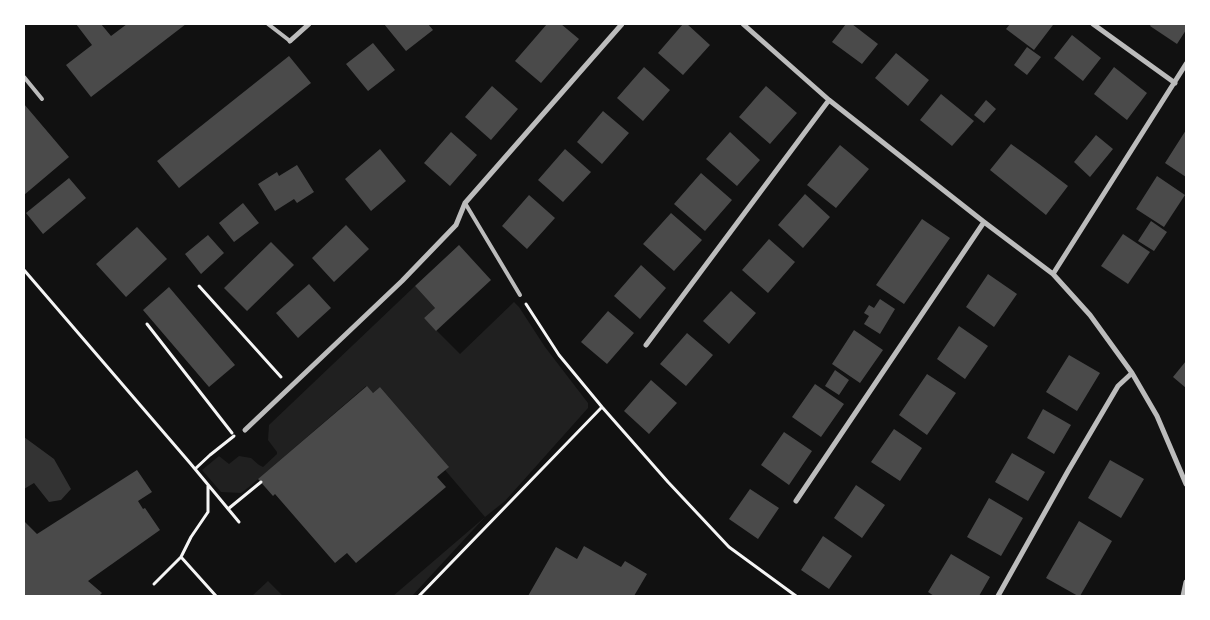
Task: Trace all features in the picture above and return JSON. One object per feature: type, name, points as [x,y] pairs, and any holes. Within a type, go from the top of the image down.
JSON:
[{"type":"street","points":[[290,41],[310,24]]},
{"type":"street","points":[[245,430],[402,281],[456,225],[465,203],[622,24]]},
{"type":"street","points":[[743,24],[830,100],[1053,274],[1090,315],[1132,373],[1157,416],[1186,484]]},
{"type":"street","points":[[1093,24],[1175,82]]},
{"type":"street","points":[[1053,274],[1186,64]]},
{"type":"street","points":[[646,345],[830,100]]},
{"type":"street","points":[[796,501],[984,222]]},
{"type":"street","points":[[998,596],[1118,386],[1132,373]]},
{"type":"street","points":[[1184,596],[1186,582]]},
{"type":"lane","points":[[268,24],[290,41]]},
{"type":"lane","points":[[24,77],[42,99]]},
{"type":"lane","points":[[465,203],[520,296]]},
{"type":"path","points":[[24,270],[239,522]]},
{"type":"path","points":[[199,286],[290,387]]},
{"type":"path","points":[[520,296],[559,355],[668,482],[728,547],[796,596]]},
{"type":"path","points":[[147,324],[234,436]]},
{"type":"path","points":[[419,596],[602,407]]},
{"type":"path","points":[[195,469],[234,436],[245,430]]},
{"type":"path","points":[[228,509],[261,482]]},
{"type":"path","points":[[154,584],[181,557],[191,537],[208,512],[208,486]]},
{"type":"path","points":[[181,557],[216,596]]},
{"type":"shaded area","points":[[415,286],[435,308],[424,318],[460,354],[514,302],[545,347],[588,403],[588,408],[505,501],[485,517],[445,470],[448,466],[380,387],[373,393],[366,386],[241,493],[221,492],[202,470],[219,456],[229,464],[239,456],[251,458],[263,467],[277,454],[268,440],[269,425]]},
{"type":"shaded area","points":[[24,437],[54,459],[71,489],[61,500],[49,502],[34,483],[24,489]]},
{"type":"shaded area","points":[[485,517],[412,596],[393,596]]},
{"type":"shaded area","points":[[268,581],[283,596],[252,596]]},
{"type":"building","points":[[76,24],[101,24],[111,36],[127,24],[186,24],[91,97],[66,65],[92,45]]},
{"type":"building","points":[[384,24],[428,24],[433,30],[406,51]]},
{"type":"building","points":[[547,24],[561,24],[579,39],[541,83],[515,61]]},
{"type":"building","points":[[683,24],[687,24],[710,45],[683,75],[658,53]]},
{"type":"building","points":[[846,24],[852,24],[878,44],[862,64],[832,42]]},
{"type":"building","points":[[1010,24],[1053,25],[1034,50],[1006,29]]},
{"type":"building","points":[[1151,24],[1186,24],[1186,30],[1177,44],[1150,26]]},
{"type":"building","points":[[1072,35],[1101,58],[1083,81],[1054,58]]},
{"type":"building","points":[[373,43],[395,70],[368,91],[346,64]]},
{"type":"building","points":[[1027,47],[1041,57],[1027,75],[1014,65]]},
{"type":"building","points":[[896,53],[929,80],[908,106],[875,78]]},
{"type":"building","points":[[289,56],[311,83],[179,188],[157,161]]},
{"type":"building","points":[[644,67],[670,90],[643,121],[617,98]]},
{"type":"building","points":[[1114,67],[1147,93],[1127,120],[1094,94]]},
{"type":"building","points":[[492,86],[518,109],[491,140],[465,117]]},
{"type":"building","points":[[766,86],[797,113],[770,144],[739,117]]},
{"type":"building","points":[[941,94],[974,121],[952,146],[920,120]]},
{"type":"building","points":[[986,100],[996,109],[984,123],[974,115]]},
{"type":"building","points":[[24,104],[69,157],[24,195]]},
{"type":"building","points":[[603,111],[629,133],[602,164],[577,142]]},
{"type":"building","points":[[1186,130],[1186,177],[1165,163]]},
{"type":"building","points":[[451,132],[477,155],[450,186],[424,163]]},
{"type":"building","points":[[730,132],[760,160],[737,186],[706,159]]},
{"type":"building","points":[[1096,135],[1113,149],[1090,177],[1074,162]]},
{"type":"building","points":[[1011,144],[1068,186],[1046,215],[990,170]]},
{"type":"building","points":[[840,145],[869,169],[836,208],[807,185]]},
{"type":"building","points":[[380,149],[406,181],[371,211],[345,179]]},
{"type":"building","points":[[565,149],[591,172],[563,202],[538,180]]},
{"type":"building","points":[[297,165],[314,192],[297,203],[294,199],[275,211],[258,184],[277,172],[279,176]]},
{"type":"building","points":[[701,173],[732,200],[705,231],[674,204]]},
{"type":"building","points":[[1157,176],[1185,195],[1164,227],[1136,209]]},
{"type":"building","points":[[69,178],[86,198],[43,234],[26,213]]},
{"type":"building","points":[[805,194],[830,217],[803,248],[778,225]]},
{"type":"building","points":[[529,195],[555,218],[527,249],[502,226]]},
{"type":"building","points":[[243,203],[259,223],[234,242],[219,223]]},
{"type":"building","points":[[671,213],[702,240],[674,271],[643,244]]},
{"type":"building","points":[[922,219],[950,238],[904,304],[876,285]]},
{"type":"building","points":[[1151,221],[1167,232],[1154,251],[1138,241]]},
{"type":"building","points":[[346,225],[369,249],[334,282],[312,258]]},
{"type":"building","points":[[137,227],[167,259],[126,297],[96,264]]},
{"type":"building","points":[[1123,234],[1150,252],[1128,284],[1101,266]]},
{"type":"building","points":[[208,235],[224,253],[201,274],[185,254]]},
{"type":"building","points":[[769,239],[795,262],[768,293],[742,270]]},
{"type":"building","points":[[271,242],[294,265],[247,311],[224,288]]},
{"type":"building","points":[[459,245],[491,280],[436,331],[424,318],[435,308],[415,286]]},
{"type":"building","points":[[641,265],[666,288],[640,319],[614,296]]},
{"type":"building","points":[[988,274],[1017,294],[994,327],[966,307]]},
{"type":"building","points":[[309,284],[331,308],[298,338],[276,313]]},
{"type":"building","points":[[169,287],[235,365],[209,387],[143,310]]},
{"type":"building","points":[[731,291],[756,313],[729,344],[703,321]]},
{"type":"building","points":[[880,299],[895,309],[880,334],[864,324],[869,316],[864,313],[869,305],[874,308]]},
{"type":"building","points":[[608,311],[634,333],[607,364],[581,342]]},
{"type":"building","points":[[959,326],[988,346],[965,379],[937,359]]},
{"type":"building","points":[[854,330],[883,350],[860,383],[832,364]]},
{"type":"building","points":[[687,333],[713,355],[686,386],[660,364]]},
{"type":"building","points":[[1069,355],[1100,373],[1077,411],[1046,392]]},
{"type":"building","points":[[1186,361],[1186,388],[1173,377]]},
{"type":"building","points":[[835,370],[849,380],[839,395],[825,386]]},
{"type":"building","points":[[927,374],[956,393],[927,435],[899,415]]},
{"type":"building","points":[[651,380],[677,403],[649,434],[624,411]]},
{"type":"building","points":[[815,384],[844,404],[821,437],[792,417]]},
{"type":"building","points":[[367,386],[373,393],[380,387],[449,467],[437,477],[446,487],[356,563],[347,553],[335,563],[275,494],[273,496],[258,479]]},
{"type":"building","points":[[1043,409],[1071,425],[1054,454],[1027,438]]},
{"type":"building","points":[[894,429],[922,448],[900,481],[871,462]]},
{"type":"building","points":[[784,432],[812,451],[789,485],[761,465]]},
{"type":"building","points":[[1012,453],[1045,472],[1028,501],[995,482]]},
{"type":"building","points":[[1110,460],[1144,479],[1121,518],[1088,498]]},
{"type":"building","points":[[137,470],[152,492],[138,501],[160,530],[88,581],[102,593],[99,596],[24,596],[24,521],[37,534]]},
{"type":"building","points":[[856,485],[885,505],[862,538],[834,518]]},
{"type":"building","points":[[750,489],[779,508],[758,539],[729,519]]},
{"type":"building","points":[[989,498],[1023,518],[1001,556],[967,537]]},
{"type":"building","points":[[1079,521],[1112,541],[1080,596],[1078,596],[1046,578]]},
{"type":"building","points":[[823,536],[852,556],[829,589],[801,570]]},
{"type":"building","points":[[584,546],[621,567],[625,561],[647,574],[634,596],[528,596],[556,547],[577,559]]},
{"type":"building","points":[[951,554],[990,577],[979,596],[934,596],[928,592]]}]
